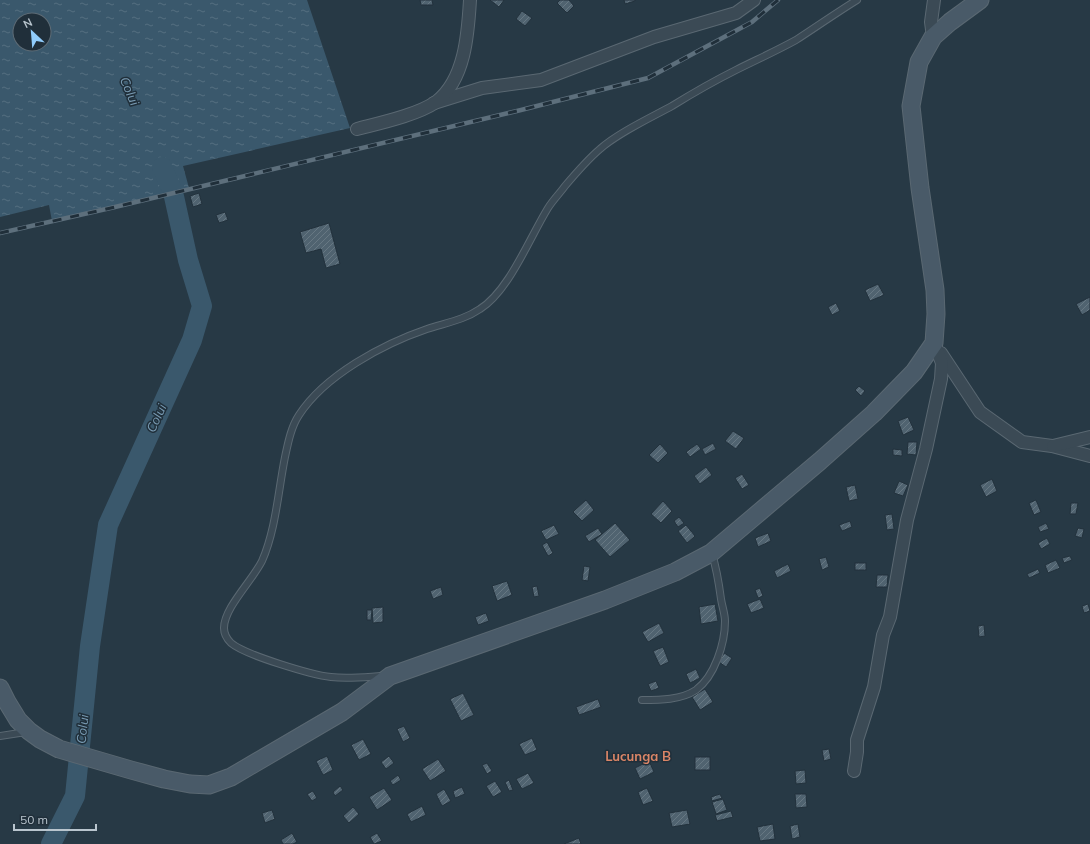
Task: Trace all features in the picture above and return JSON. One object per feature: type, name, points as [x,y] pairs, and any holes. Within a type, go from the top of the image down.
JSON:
[{"type":"street","points":[[434,103],[454,83],[458,72],[468,35],[470,0]]},
{"type":"street","points":[[357,129],[393,120],[434,103],[482,88],[540,80],[654,37],[736,13],[754,0]]},
{"type":"street","points":[[933,37],[931,14],[934,0]]},
{"type":"street","points":[[854,771],[857,740],[874,687],[883,635],[890,617],[907,520],[926,449],[941,379],[942,363],[934,343],[936,314],[934,290],[920,188],[911,106],[920,62],[933,37],[950,22],[980,0]]},
{"type":"street","points":[[934,343],[980,412],[1022,442],[1052,446],[1090,456]]},
{"type":"street","points":[[0,688],[18,720],[40,739],[59,748],[131,770],[190,784],[209,785],[231,777],[342,712],[390,676],[605,600],[675,572],[711,553],[820,461],[874,413],[914,372],[934,343]]},
{"type":"street","points":[[1052,446],[1090,436]]},
{"type":"lane","points":[[390,676],[333,677],[314,674],[264,658],[237,647],[229,642],[225,635],[224,628],[226,615],[255,575],[273,530],[279,485],[290,435],[298,416],[315,396],[335,378],[361,360],[393,342],[460,318],[478,310],[488,303],[500,290],[515,266],[549,205],[601,148],[714,81],[794,40],[857,0]]},
{"type":"lane","points":[[642,700],[660,700],[688,694],[696,690],[704,682],[716,664],[722,645],[725,621],[719,578],[711,553]]},
{"type":"lane","points":[[0,736],[29,731]]},
{"type":"water","points":[[0,0],[307,0],[350,128],[183,166],[189,188],[52,221],[49,205],[0,217]]},
{"type":"building","points":[[420,0],[432,0],[433,5],[421,5]]},
{"type":"building","points":[[490,0],[504,0],[499,7]]},
{"type":"building","points":[[560,0],[569,0],[574,6],[567,13],[557,3]]},
{"type":"building","points":[[624,0],[635,0],[635,1],[625,4]]},
{"type":"building","points":[[522,11],[532,18],[525,26],[516,19]]},
{"type":"building","points":[[199,193],[202,204],[193,207],[190,196]]},
{"type":"building","points":[[225,212],[228,220],[219,223],[216,215]]},
{"type":"building","points":[[329,223],[340,264],[326,268],[321,249],[306,253],[300,232]]},
{"type":"building","points":[[878,284],[884,295],[870,301],[865,290]]},
{"type":"building","points":[[1090,297],[1090,310],[1082,315],[1076,304]]},
{"type":"building","points":[[836,303],[840,311],[832,315],[828,307]]},
{"type":"building","points":[[859,386],[865,391],[861,396],[855,390]]},
{"type":"building","points":[[908,417],[914,430],[903,435],[898,421]]},
{"type":"building","points":[[733,431],[744,438],[736,449],[725,441]]},
{"type":"building","points":[[908,442],[917,442],[916,455],[907,454]]},
{"type":"building","points":[[713,443],[716,449],[705,455],[702,449]]},
{"type":"building","points":[[660,444],[668,453],[658,463],[649,455]]},
{"type":"building","points":[[697,444],[701,449],[690,457],[686,452]]},
{"type":"building","points":[[893,449],[902,450],[902,456],[893,455]]},
{"type":"building","points":[[706,467],[712,475],[700,484],[694,476]]},
{"type":"building","points":[[742,474],[749,485],[742,489],[735,478]]},
{"type":"building","points":[[992,479],[997,491],[986,497],[980,485]]},
{"type":"building","points":[[899,481],[908,485],[903,496],[894,493]]},
{"type":"building","points":[[855,485],[858,499],[849,501],[846,487]]},
{"type":"building","points":[[586,500],[594,510],[582,521],[573,512]]},
{"type":"building","points":[[1036,500],[1041,512],[1034,515],[1029,503]]},
{"type":"building","points":[[663,501],[672,511],[661,523],[651,514]]},
{"type":"building","points":[[1071,503],[1078,503],[1076,514],[1070,514]]},
{"type":"building","points":[[892,514],[894,529],[887,530],[885,515]]},
{"type":"building","points":[[679,517],[684,523],[678,527],[674,521]]},
{"type":"building","points":[[850,521],[852,527],[842,531],[839,525]]},
{"type":"building","points":[[615,523],[630,540],[610,557],[595,540]]},
{"type":"building","points":[[1046,523],[1049,529],[1040,532],[1038,527]]},
{"type":"building","points":[[554,525],[559,534],[546,540],[541,531]]},
{"type":"building","points":[[686,525],[695,536],[687,543],[678,531]]},
{"type":"building","points":[[598,528],[602,534],[589,542],[585,536]]},
{"type":"building","points":[[1078,528],[1084,529],[1082,538],[1075,536]]},
{"type":"building","points":[[768,533],[771,541],[758,547],[755,538]]},
{"type":"building","points":[[1047,538],[1050,544],[1041,549],[1038,543]]},
{"type":"building","points":[[547,542],[553,553],[548,556],[542,545]]},
{"type":"building","points":[[1070,556],[1072,560],[1064,563],[1062,558]]},
{"type":"building","points":[[826,557],[829,567],[822,570],[819,559]]},
{"type":"building","points":[[1056,560],[1060,568],[1048,573],[1045,565]]},
{"type":"building","points":[[855,563],[866,563],[866,570],[855,570]]},
{"type":"building","points":[[788,564],[791,571],[777,578],[774,571]]},
{"type":"building","points":[[584,566],[590,567],[588,581],[582,580]]},
{"type":"building","points":[[1038,569],[1040,573],[1029,578],[1027,574]]},
{"type":"building","points":[[877,575],[888,575],[887,587],[876,587]]},
{"type":"building","points":[[507,581],[512,595],[497,601],[492,586]]},
{"type":"building","points":[[537,586],[539,596],[534,597],[532,587]]},
{"type":"building","points":[[441,587],[443,595],[433,599],[430,591]]},
{"type":"building","points":[[760,588],[763,596],[758,598],[755,590]]},
{"type":"building","points":[[760,599],[764,608],[751,613],[747,604]]},
{"type":"building","points":[[715,604],[718,621],[701,624],[699,607]]},
{"type":"building","points":[[1088,604],[1090,611],[1084,613],[1082,606]]},
{"type":"building","points":[[383,607],[383,622],[373,623],[372,608]]},
{"type":"building","points":[[367,610],[372,610],[371,620],[367,620]]},
{"type":"building","points":[[486,613],[489,621],[478,625],[475,617]]},
{"type":"building","points":[[659,623],[664,633],[648,642],[642,632]]},
{"type":"building","points":[[984,625],[985,636],[979,637],[978,626]]},
{"type":"building","points":[[663,647],[669,662],[660,666],[653,651]]},
{"type":"building","points":[[724,653],[732,658],[726,667],[719,662]]},
{"type":"building","points":[[696,669],[700,678],[690,683],[686,674]]},
{"type":"building","points":[[656,681],[659,688],[651,691],[648,684]]},
{"type":"building","points":[[705,689],[713,702],[700,710],[692,697]]},
{"type":"building","points":[[463,693],[474,715],[461,721],[450,699]]},
{"type":"building","points":[[598,699],[601,707],[579,715],[576,707]]},
{"type":"building","points":[[404,726],[410,738],[403,742],[397,729]]},
{"type":"building","points":[[532,738],[537,750],[525,755],[519,744]]},
{"type":"building","points":[[363,739],[371,754],[359,760],[351,745]]},
{"type":"building","points":[[829,749],[831,759],[824,761],[822,750]]},
{"type":"building","points":[[327,756],[333,770],[323,775],[316,761]]},
{"type":"building","points":[[389,756],[394,763],[386,769],[381,762]]},
{"type":"building","points":[[695,757],[710,757],[710,770],[695,770]]},
{"type":"building","points":[[438,759],[446,771],[430,781],[422,769]]},
{"type":"building","points":[[649,761],[654,772],[640,779],[635,768]]},
{"type":"building","points":[[487,763],[492,771],[487,774],[482,765]]},
{"type":"building","points":[[805,770],[806,783],[796,784],[795,771]]},
{"type":"building","points":[[528,773],[534,783],[522,789],[516,779]]},
{"type":"building","points":[[398,775],[401,780],[393,785],[390,781]]},
{"type":"building","points":[[509,780],[513,790],[509,791],[505,782]]},
{"type":"building","points":[[495,781],[502,792],[493,797],[486,786]]},
{"type":"building","points":[[340,786],[343,790],[335,796],[333,792]]},
{"type":"building","points":[[462,787],[465,794],[455,798],[453,791]]},
{"type":"building","points":[[384,788],[392,800],[377,810],[369,797]]},
{"type":"building","points":[[647,788],[653,801],[643,805],[638,792]]},
{"type":"building","points":[[444,789],[451,801],[442,806],[436,794]]},
{"type":"building","points":[[313,791],[317,798],[312,801],[307,794]]},
{"type":"building","points":[[720,794],[722,798],[712,801],[711,797]]},
{"type":"building","points":[[795,794],[806,794],[807,807],[796,808]]},
{"type":"building","points":[[723,799],[727,810],[716,814],[712,802]]},
{"type":"building","points":[[422,806],[426,815],[411,822],[407,814]]},
{"type":"building","points":[[353,807],[359,814],[349,823],[343,816]]},
{"type":"building","points":[[272,810],[275,819],[265,823],[262,813]]},
{"type":"building","points":[[687,810],[690,824],[672,827],[669,813]]},
{"type":"building","points":[[731,811],[733,817],[717,821],[715,815]]},
{"type":"building","points":[[773,824],[775,839],[760,841],[757,827]]},
{"type":"building","points":[[798,824],[800,837],[792,839],[790,826]]},
{"type":"building","points":[[292,833],[297,842],[293,844],[283,844],[281,840]]},
{"type":"building","points":[[377,833],[382,841],[374,844],[370,837]]},
{"type":"building","points":[[579,838],[581,844],[564,844]]},
{"type":"waterway","name":"Colui","points":[[51,844],[75,796],[90,646],[108,525],[192,340],[202,306],[188,260],[173,192],[162,167]]},
{"type":"railway","points":[[0,233],[521,110],[648,78],[752,22],[778,0]]},
{"type":"district","name":"Lucunga B","points":[[638,756]]}]
